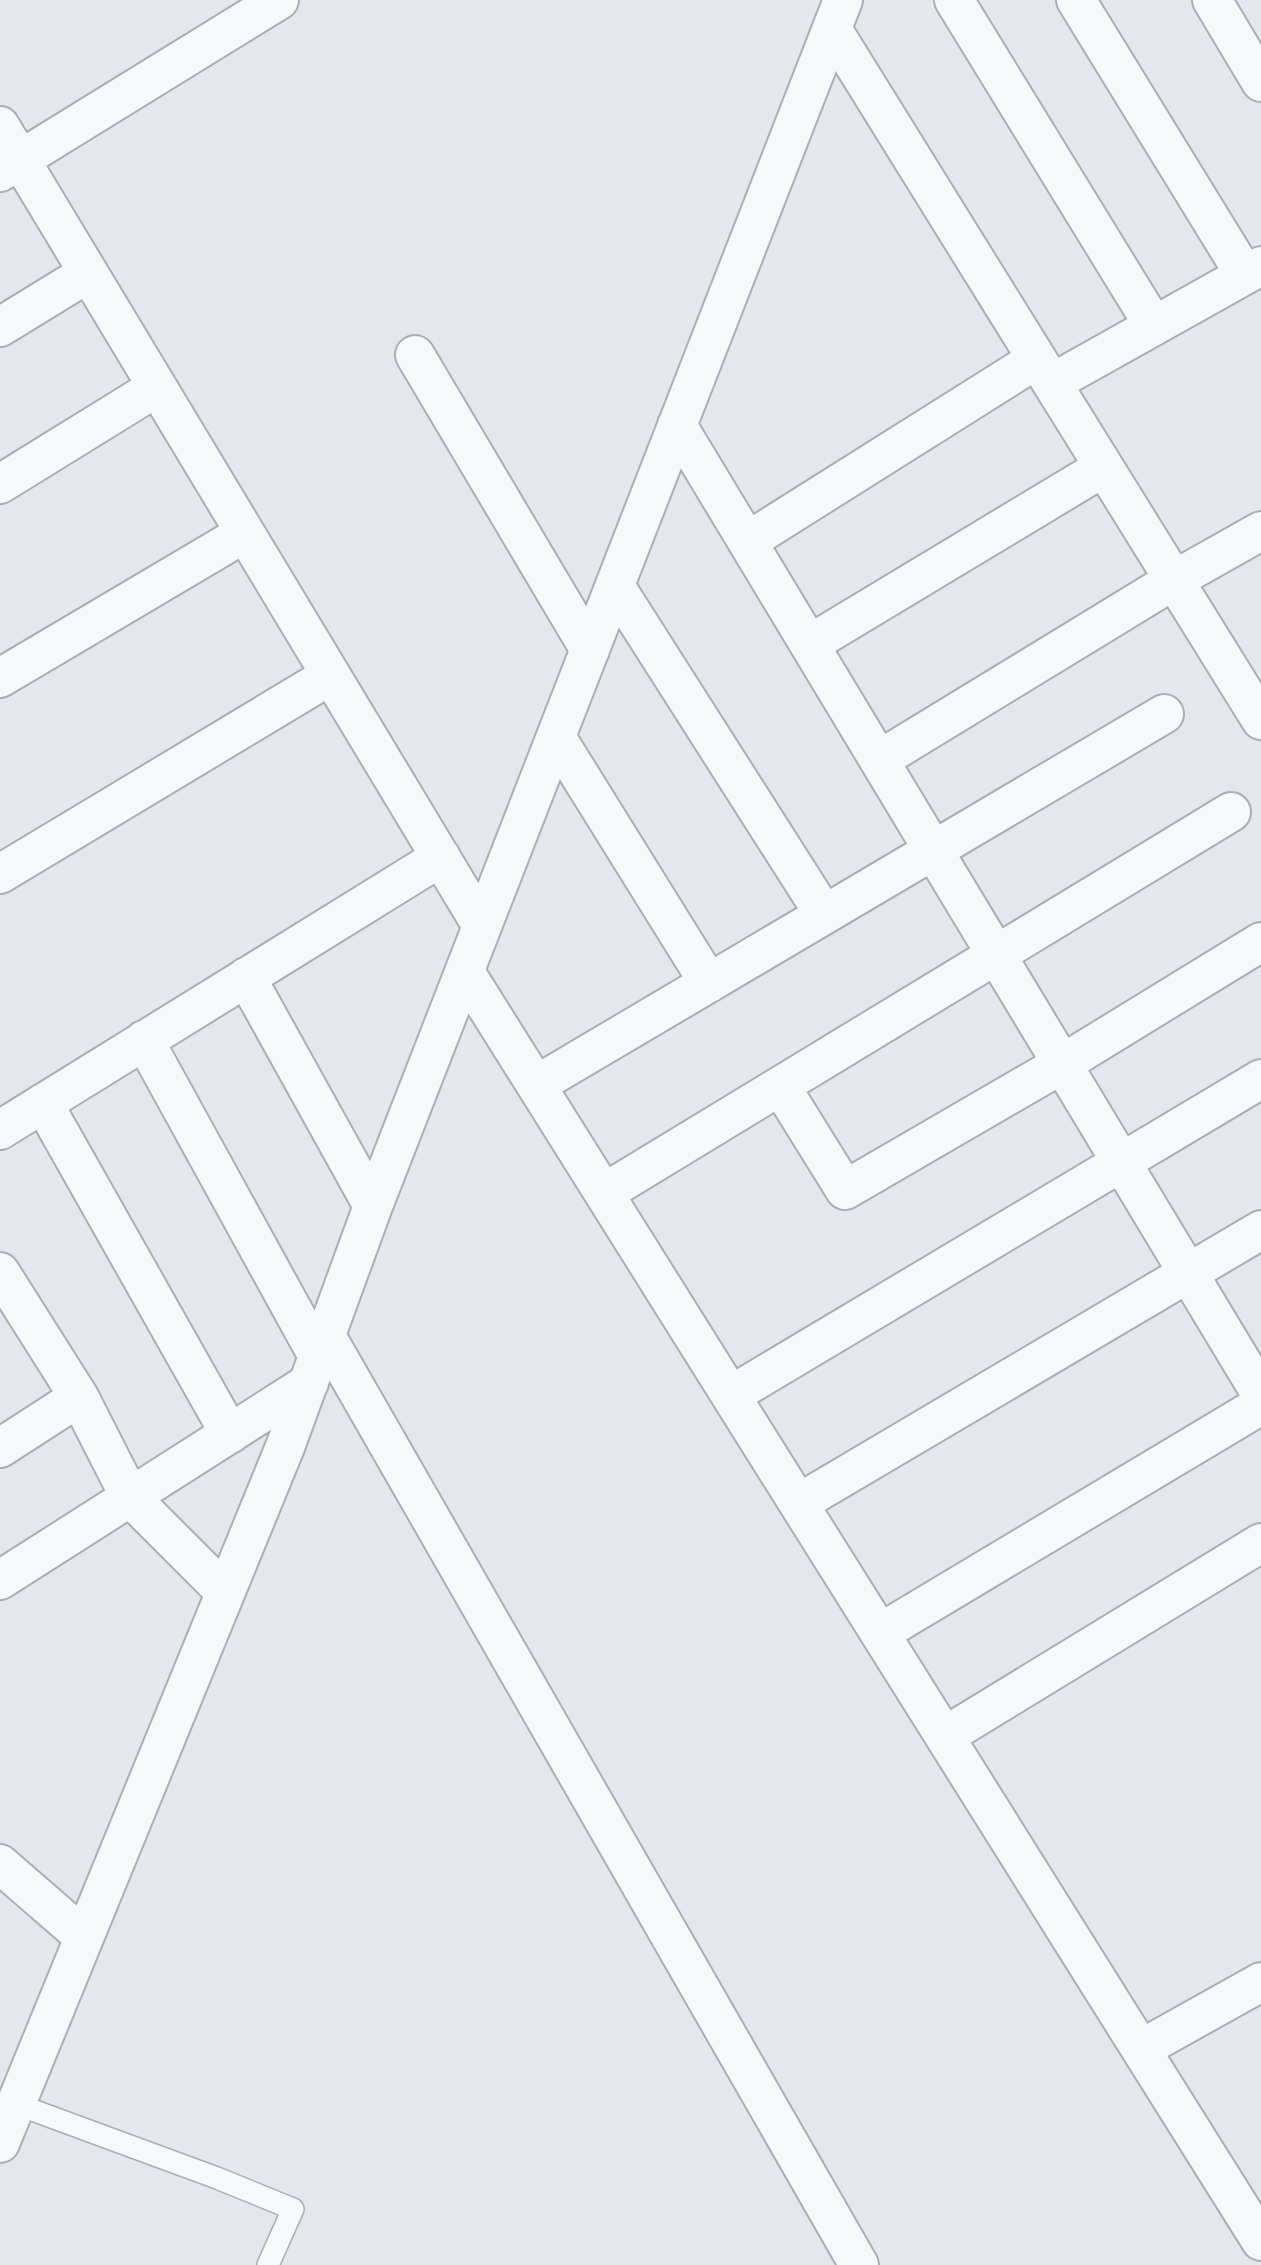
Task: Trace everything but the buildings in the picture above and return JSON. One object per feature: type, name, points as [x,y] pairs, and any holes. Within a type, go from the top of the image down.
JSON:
[{"type":"street","points":[[10,166],[279,0]]},
{"type":"street","points":[[954,0],[1154,326]]},
{"type":"street","points":[[747,541],[1044,371],[1154,326],[1253,271],[1076,0]]},
{"type":"street","points":[[1212,0],[1261,82]]},
{"type":"street","points":[[838,15],[1044,371],[1174,580],[1250,676],[1261,720]]},
{"type":"street","points":[[0,2143],[318,1359],[373,1206],[838,15]]},
{"type":"street","points":[[0,126],[10,166],[88,273],[482,926]]},
{"type":"street","points":[[0,327],[88,273]]},
{"type":"street","points":[[415,355],[590,650]]},
{"type":"street","points":[[0,484],[157,387]]},
{"type":"street","points":[[677,425],[1261,1394]]},
{"type":"street","points":[[810,644],[1104,467]]},
{"type":"street","points":[[879,760],[1174,580],[1261,531]]},
{"type":"street","points":[[0,678],[245,533]]},
{"type":"street","points":[[615,586],[824,914]]},
{"type":"street","points":[[0,874],[331,675]]},
{"type":"street","points":[[536,1085],[1164,714]]},
{"type":"street","points":[[556,737],[709,983]]},
{"type":"street","points":[[604,1194],[1231,812]]},
{"type":"street","points":[[0,1130],[441,856]]},
{"type":"street","points":[[780,1087],[845,1190],[1062,1064],[1261,942]]},
{"type":"street","points":[[465,972],[1261,2241]]},
{"type":"street","points":[[246,977],[373,1206]]},
{"type":"street","points":[[144,1040],[318,1359],[859,2265]]},
{"type":"street","points":[[731,1395],[1261,1079]]},
{"type":"street","points":[[43,1103],[230,1434]]},
{"type":"street","points":[[799,1503],[1261,1230]]},
{"type":"street","points":[[5,1289],[79,1397],[131,1497],[225,1592]]},
{"type":"street","points":[[0,1580],[230,1434],[318,1359]]},
{"type":"street","points":[[0,1448],[79,1397]]},
{"type":"street","points":[[880,1633],[1261,1405]]},
{"type":"street","points":[[945,1736],[1261,1543]]},
{"type":"street","points":[[0,1864],[84,1937]]},
{"type":"street","points":[[1141,2049],[1261,1982]]},
{"type":"street","points":[[1244,2265],[1261,2255]]},
{"type":"lane","points":[[16,2104],[293,2209],[268,2265]]}]
